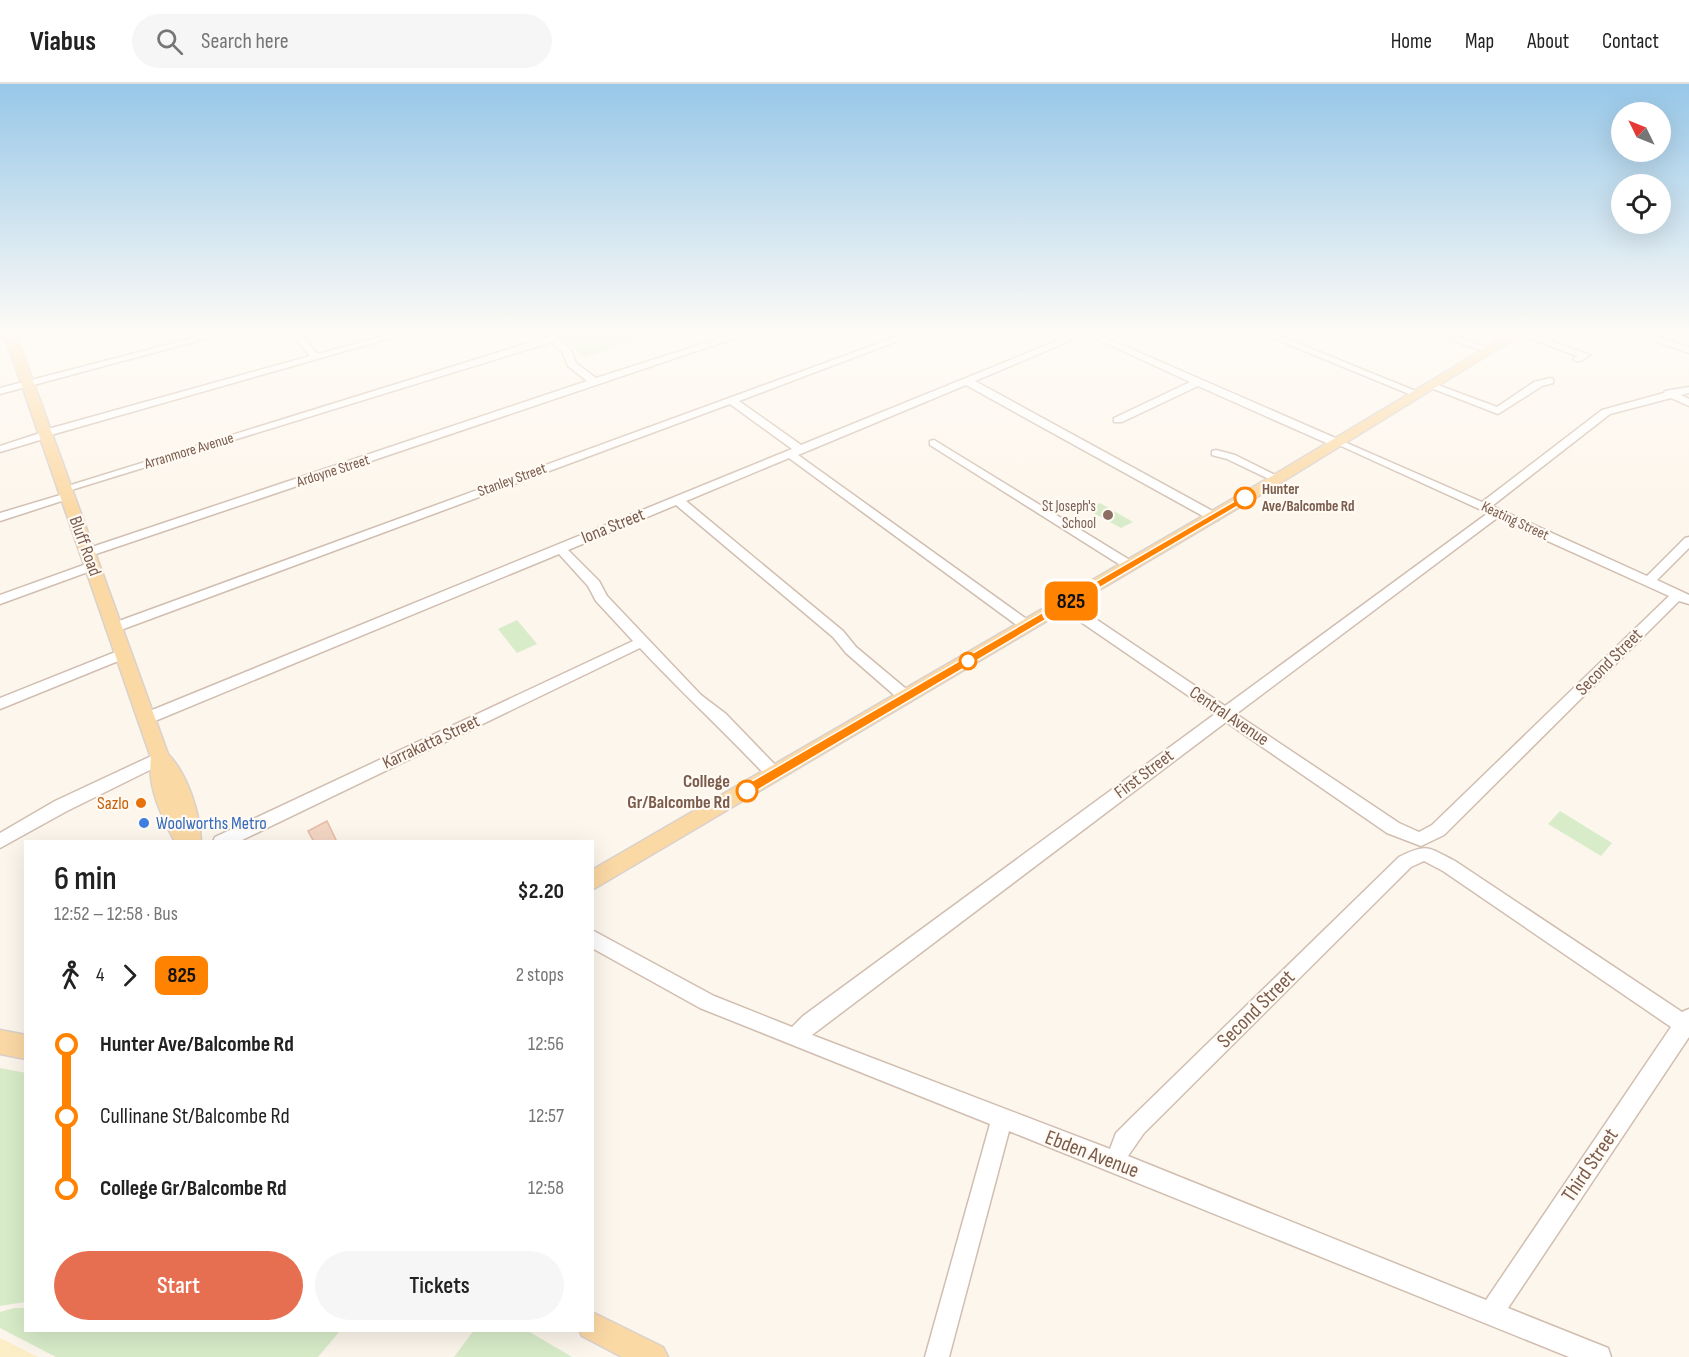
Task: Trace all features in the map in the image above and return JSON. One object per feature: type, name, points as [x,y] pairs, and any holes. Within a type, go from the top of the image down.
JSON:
[{"type":"main road","name":"Bluff Road","points":[[30,393],[160,758],[169,766],[190,825],[191,840]]},
{"type":"main road","points":[[594,880],[1214,517],[1418,394]]},
{"type":"main road","name":"Bluff Road","points":[[160,758],[157,771],[174,819],[185,840]]},
{"type":"main road","points":[[0,1042],[24,1047]]},
{"type":"main road","points":[[594,1327],[653,1357]]},
{"type":"street","points":[[0,449],[190,393]]},
{"type":"street","name":"Arranmore Avenue","points":[[0,517],[65,492],[381,393]]},
{"type":"street","name":"Ardoyne Street","points":[[0,600],[89,559],[566,393]]},
{"type":"street","name":"Stanley Street","points":[[113,628],[749,393]]},
{"type":"street","name":"Iona Street","points":[[146,719],[937,393]]},
{"type":"street","points":[[990,393],[1214,517]]},
{"type":"street","points":[[1118,420],[1174,393]]},
{"type":"street","name":"Keating Street","points":[[1223,393],[1490,510],[1683,598]]},
{"type":"street","points":[[1451,393],[1498,411],[1524,393]]},
{"type":"street","name":"First Street","points":[[795,1038],[810,1023],[1226,714],[1490,510],[1606,412],[1668,393]]},
{"type":"street","points":[[1670,393],[1689,403]]},
{"type":"street","points":[[731,400],[795,451],[1028,626]]},
{"type":"street","points":[[934,443],[1129,565]]},
{"type":"street","points":[[1216,453],[1231,457],[1277,479]]},
{"type":"street","points":[[677,500],[830,627],[851,650],[906,697]]},
{"type":"street","points":[[1648,582],[1689,541]]},
{"type":"street","points":[[560,548],[594,584],[601,598],[642,642],[696,699],[721,718],[774,774]]},
{"type":"street","name":"Second Street","points":[[1115,1162],[1124,1140],[1137,1126],[1421,846],[1683,598]]},
{"type":"street","name":"Central Avenue","points":[[1064,604],[1449,866],[1688,1024]]},
{"type":"street","name":"Karrakatta Street","points":[[225,840],[642,642]]},
{"type":"street","points":[[0,704],[123,654]]},
{"type":"street","points":[[0,841],[61,806],[160,758]]},
{"type":"street","name":"Ebden Avenue","points":[[594,939],[706,1002],[1002,1120],[1115,1162],[1599,1357]]},
{"type":"street","name":"Third Street","points":[[1492,1312],[1688,1024]]},
{"type":"street","points":[[937,1357],[1002,1120]]},
{"type":"green space","points":[[1100,503],[1133,522],[1121,528],[1088,510]]},
{"type":"green space","points":[[517,620],[537,644],[517,653],[498,629]]},
{"type":"green space","points":[[1560,811],[1612,843],[1601,856],[1548,824]]},
{"type":"green space","points":[[0,1068],[24,1073],[24,1302],[0,1306]]},
{"type":"green space","points":[[24,1308],[24,1332],[339,1332],[318,1357],[56,1357],[0,1328],[0,1312]]},
{"type":"green space","points":[[473,1332],[530,1332],[572,1357],[454,1357]]},
{"type":"sand","points":[[0,1338],[38,1357],[0,1357]]},
{"type":"building","points":[[327,821],[336,840],[313,840],[308,831]]},
{"type":"bus line","name":"825","points":[[747,791],[1245,498]]},
{"type":"place","name":"Hunter Ave/Balcombe Rd","points":[[1245,498]]},
{"type":"place","name":"St Joseph's School","points":[[1108,515]]},
{"type":"place","name":"College Gr/Balcombe Rd","points":[[747,791]]},
{"type":"place","name":"Sazlo","points":[[141,803]]},
{"type":"place","name":"Woolworths Metro","points":[[144,823]]}]
